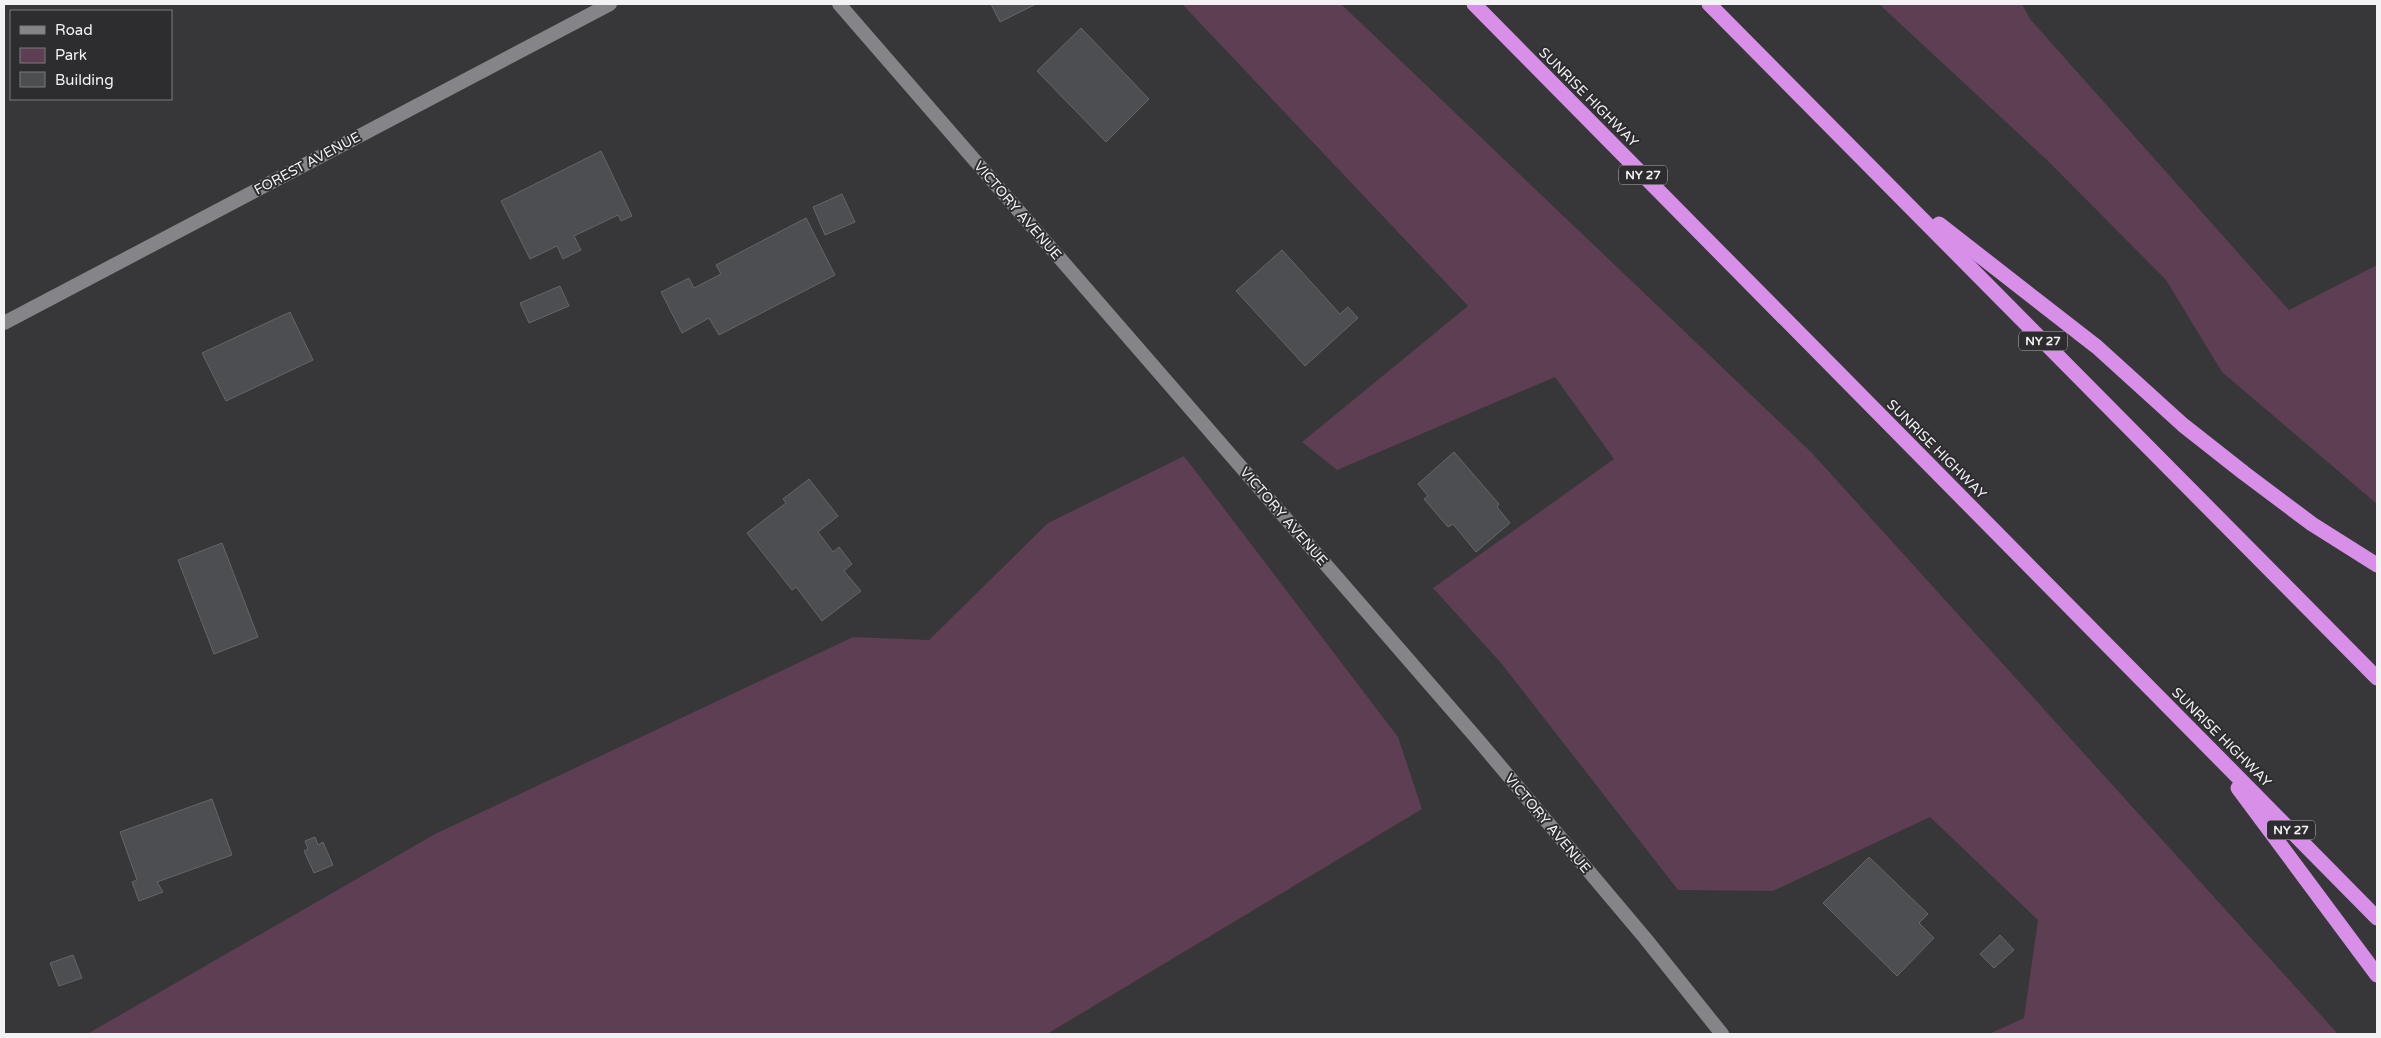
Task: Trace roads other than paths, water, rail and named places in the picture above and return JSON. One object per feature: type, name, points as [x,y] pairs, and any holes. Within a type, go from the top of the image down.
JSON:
[{"type":"highway","name":"SUNRISE HIGHWAY","points":[[1474,4],[2377,918]]},
{"type":"highway","name":"NY 27","points":[[1709,4],[2377,678]]},
{"type":"highway","points":[[1891,187],[2097,347],[2183,424],[2244,473],[2312,524],[2377,564]]},
{"type":"highway","points":[[2204,743],[2377,974]]},
{"type":"street","name":"FOREST AVENUE","points":[[4,323],[610,4]]},
{"type":"street","name":"VICTORY AVENUE","points":[[839,4],[1479,741],[1645,938],[1722,1034]]}]
